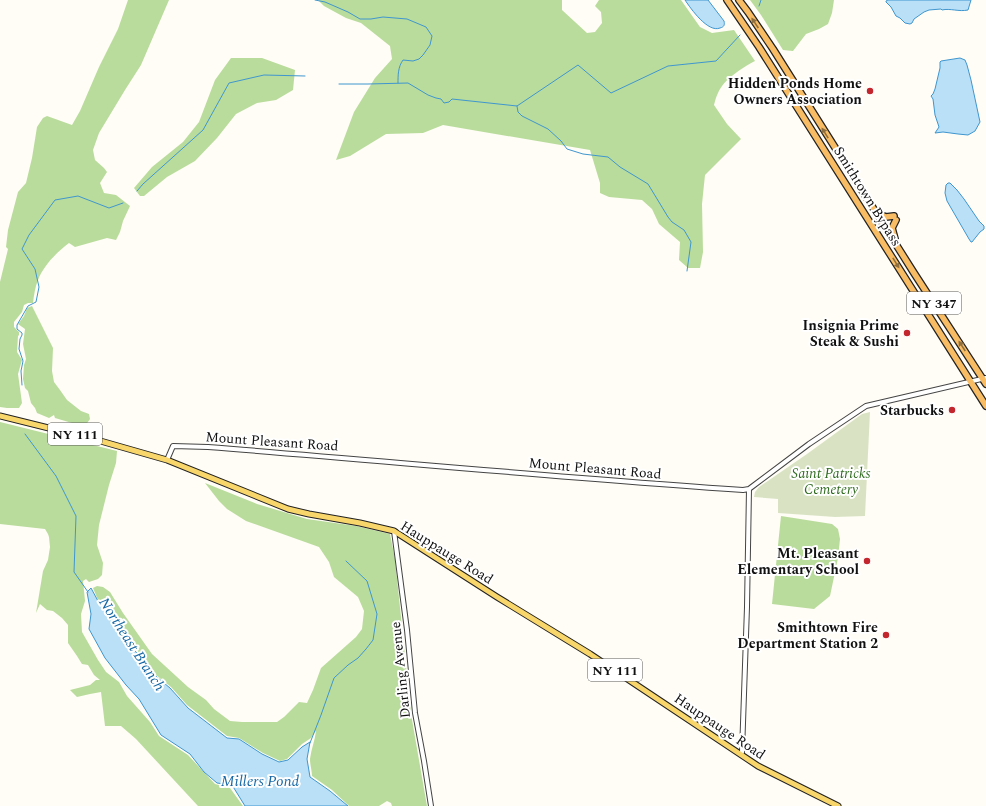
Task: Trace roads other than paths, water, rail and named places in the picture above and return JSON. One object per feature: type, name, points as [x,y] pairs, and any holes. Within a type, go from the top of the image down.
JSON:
[{"type":"highway","name":"Smithtown Bypass","points":[[727,0],[759,47],[986,406]]},
{"type":"highway","name":"Smithtown Bypass","points":[[739,0],[777,56],[876,213],[984,378],[986,384]]},
{"type":"highway","points":[[876,213],[886,217],[895,218],[892,228],[898,247]]},
{"type":"main road","name":"Hauppauge Road","points":[[0,416],[97,440],[168,460],[288,509],[394,531],[590,654],[758,766],[838,806]]},
{"type":"street","points":[[741,754],[744,712],[749,489],[809,444],[866,406],[984,378]]},
{"type":"street","name":"Mount Pleasant Road","points":[[168,460],[173,446],[208,447],[531,473],[595,480],[743,490],[749,489]]},
{"type":"street","name":"Darling Avenue","points":[[394,531],[407,630],[415,713],[431,806]]},
{"type":"water","points":[[685,0],[708,0],[724,21],[724,26],[715,29],[705,24]]},
{"type":"water","points":[[888,0],[971,0],[968,10],[929,10],[914,19],[910,24],[905,23],[896,16],[886,2]]},
{"type":"water","points":[[960,58],[965,60],[967,65],[980,122],[975,131],[968,135],[943,132],[935,133],[939,127],[931,96],[935,89],[940,62]]},
{"type":"water","points":[[950,183],[957,190],[984,226],[984,229],[972,242],[947,201],[945,193],[946,185]]},
{"type":"water","name":"Millers Pond","points":[[91,588],[98,601],[112,615],[121,634],[141,658],[146,668],[170,688],[188,708],[227,738],[239,739],[262,754],[279,762],[288,760],[310,742],[307,759],[310,777],[348,806],[245,806],[232,785],[217,783],[204,772],[190,754],[161,735],[139,699],[105,658],[89,629],[91,614],[87,592]]},
{"type":"waterway","points":[[315,0],[325,2],[360,19],[383,17],[407,19],[426,27],[432,36],[430,45],[419,59],[413,61],[403,60],[399,68],[398,83]]},
{"type":"waterway","name":"Northeast Branch","points":[[759,6],[761,0]]},
{"type":"waterway","name":"Northeast Branch","points":[[339,84],[408,83],[428,95],[441,99],[444,103],[449,102],[452,99],[517,106],[578,65],[611,93],[668,66],[716,61],[740,35]]},
{"type":"waterway","name":"Northeast Branch","points":[[137,191],[203,130],[229,83],[264,75],[305,76]]},
{"type":"waterway","points":[[517,106],[518,112],[522,116],[548,129],[567,149],[583,154],[608,157],[620,167],[648,184],[668,217],[672,222],[684,230],[691,242],[687,271]]},
{"type":"waterway","name":"Northeast Branch","points":[[22,385],[21,371],[23,361],[19,349],[22,333],[17,329],[17,325],[28,306],[36,302],[39,287],[35,269],[22,249],[29,235],[55,200],[78,196],[109,208],[123,203]]},
{"type":"waterway","name":"Northeast Branch","points":[[25,434],[56,476],[76,516],[74,572],[88,592]]},
{"type":"waterway","points":[[310,743],[334,678],[358,658],[373,640],[377,614],[367,581],[346,561]]},
{"type":"place","name":"Hidden Ponds Home Owners Association","points":[[870,91]]},
{"type":"place","name":"Insignia Prime Steak & Sushi","points":[[907,333]]},
{"type":"place","name":"Starbucks","points":[[952,410]]},
{"type":"place","name":"Mt. Pleasant Elementary School","points":[[867,561]]},
{"type":"place","name":"Smithtown Fire Department Station 2","points":[[886,635]]},
{"type":"park label","name":"Saint Patricks Cemetery","points":[[831,482]]}]
